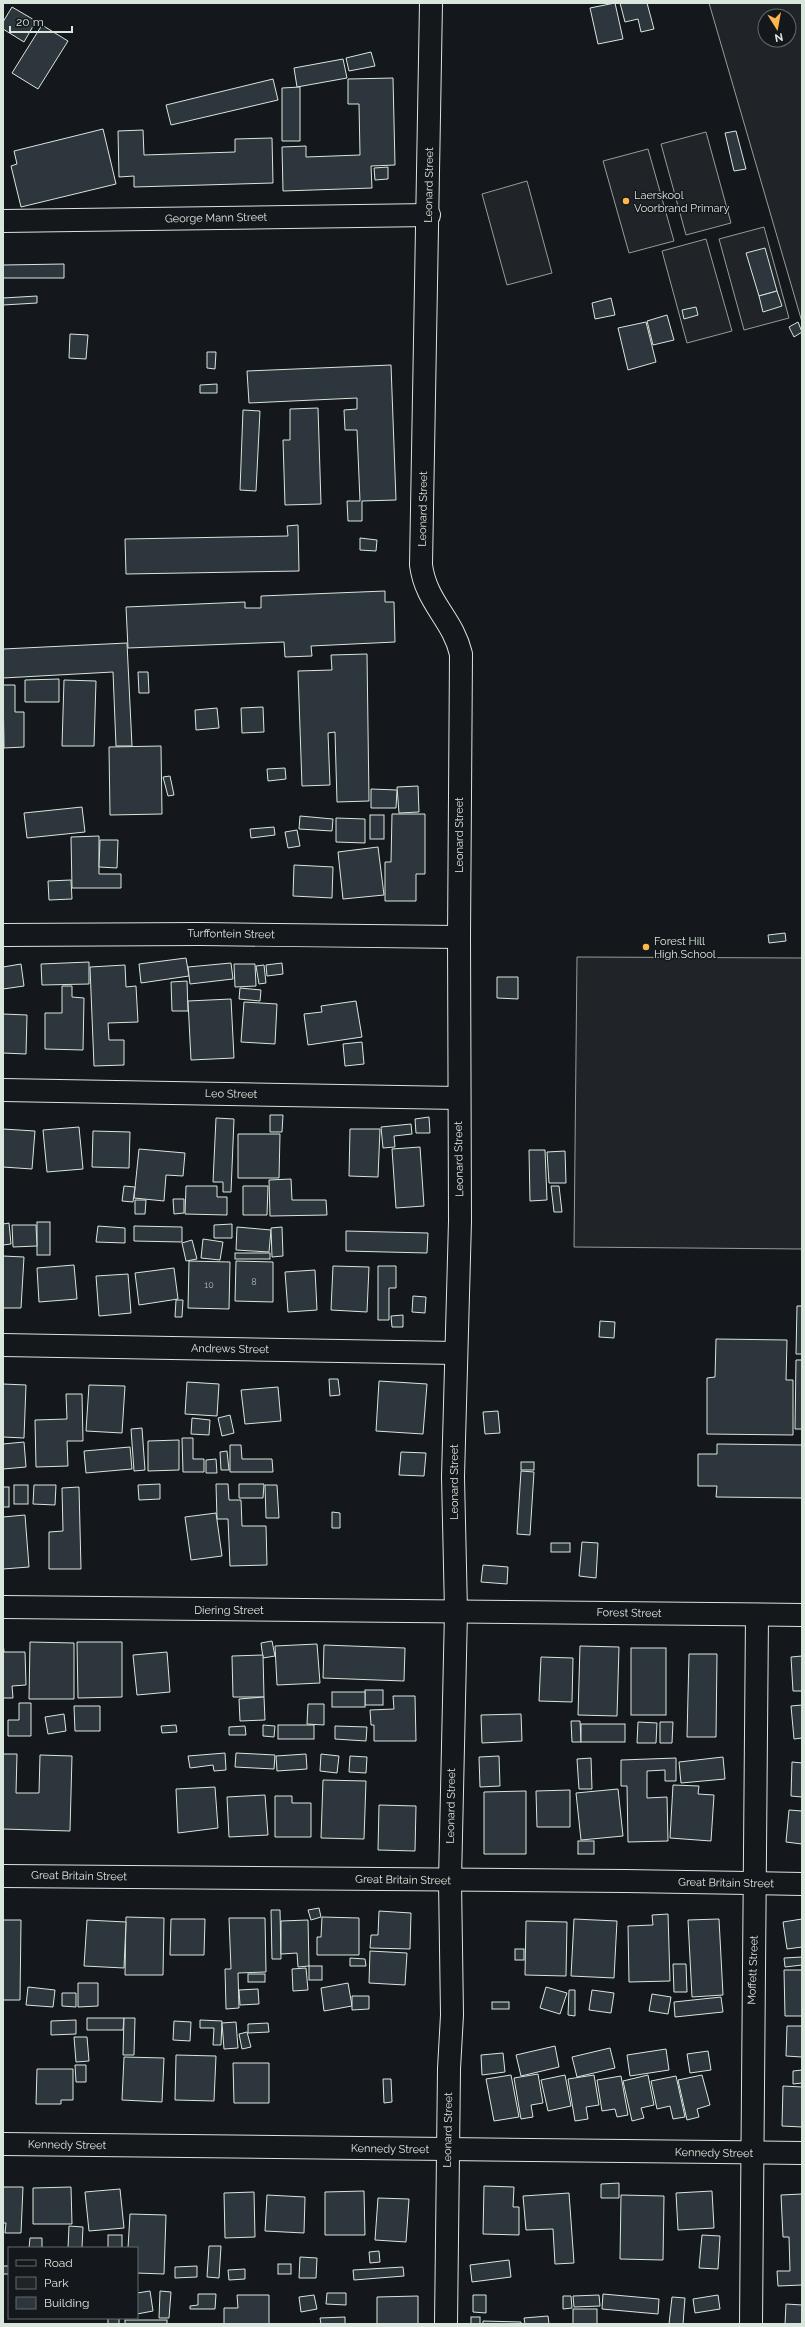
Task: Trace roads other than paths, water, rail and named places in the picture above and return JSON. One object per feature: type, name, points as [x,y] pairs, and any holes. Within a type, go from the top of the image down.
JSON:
[{"type":"street","name":"Leonard Street","points":[[431,3],[429,215],[421,565],[423,581],[428,592],[458,640],[461,654],[458,937],[460,1221],[453,1477],[456,1610],[450,1881],[452,2015],[448,2150],[446,2324]]},
{"type":"street","name":"George Mann Street","points":[[3,221],[429,215]]},
{"type":"street","name":"Turffontein Street","points":[[3,935],[200,934],[458,937]]},
{"type":"street","name":"Leo Street","points":[[3,1090],[458,1098]]},
{"type":"street","name":"Andrews Street","points":[[3,1345],[456,1353]]},
{"type":"street","name":"Diering Street","points":[[3,1607],[456,1610]]},
{"type":"street","name":"Forest Street","points":[[456,1610],[802,1615]]},
{"type":"street","name":"Moffett Street","points":[[751,2324],[753,2153],[752,2019],[756,1884],[757,1615]]},
{"type":"street","name":"Great Britain Street","points":[[3,1876],[450,1881],[625,1881],[802,1884]]},
{"type":"street","name":"Kennedy Street","points":[[3,2144],[802,2153]]},
{"type":"place","name":"Laerskool Voorbrand Primary","points":[[626,201]]},
{"type":"place","name":"Forest Hill High School","points":[[646,947]]}]
